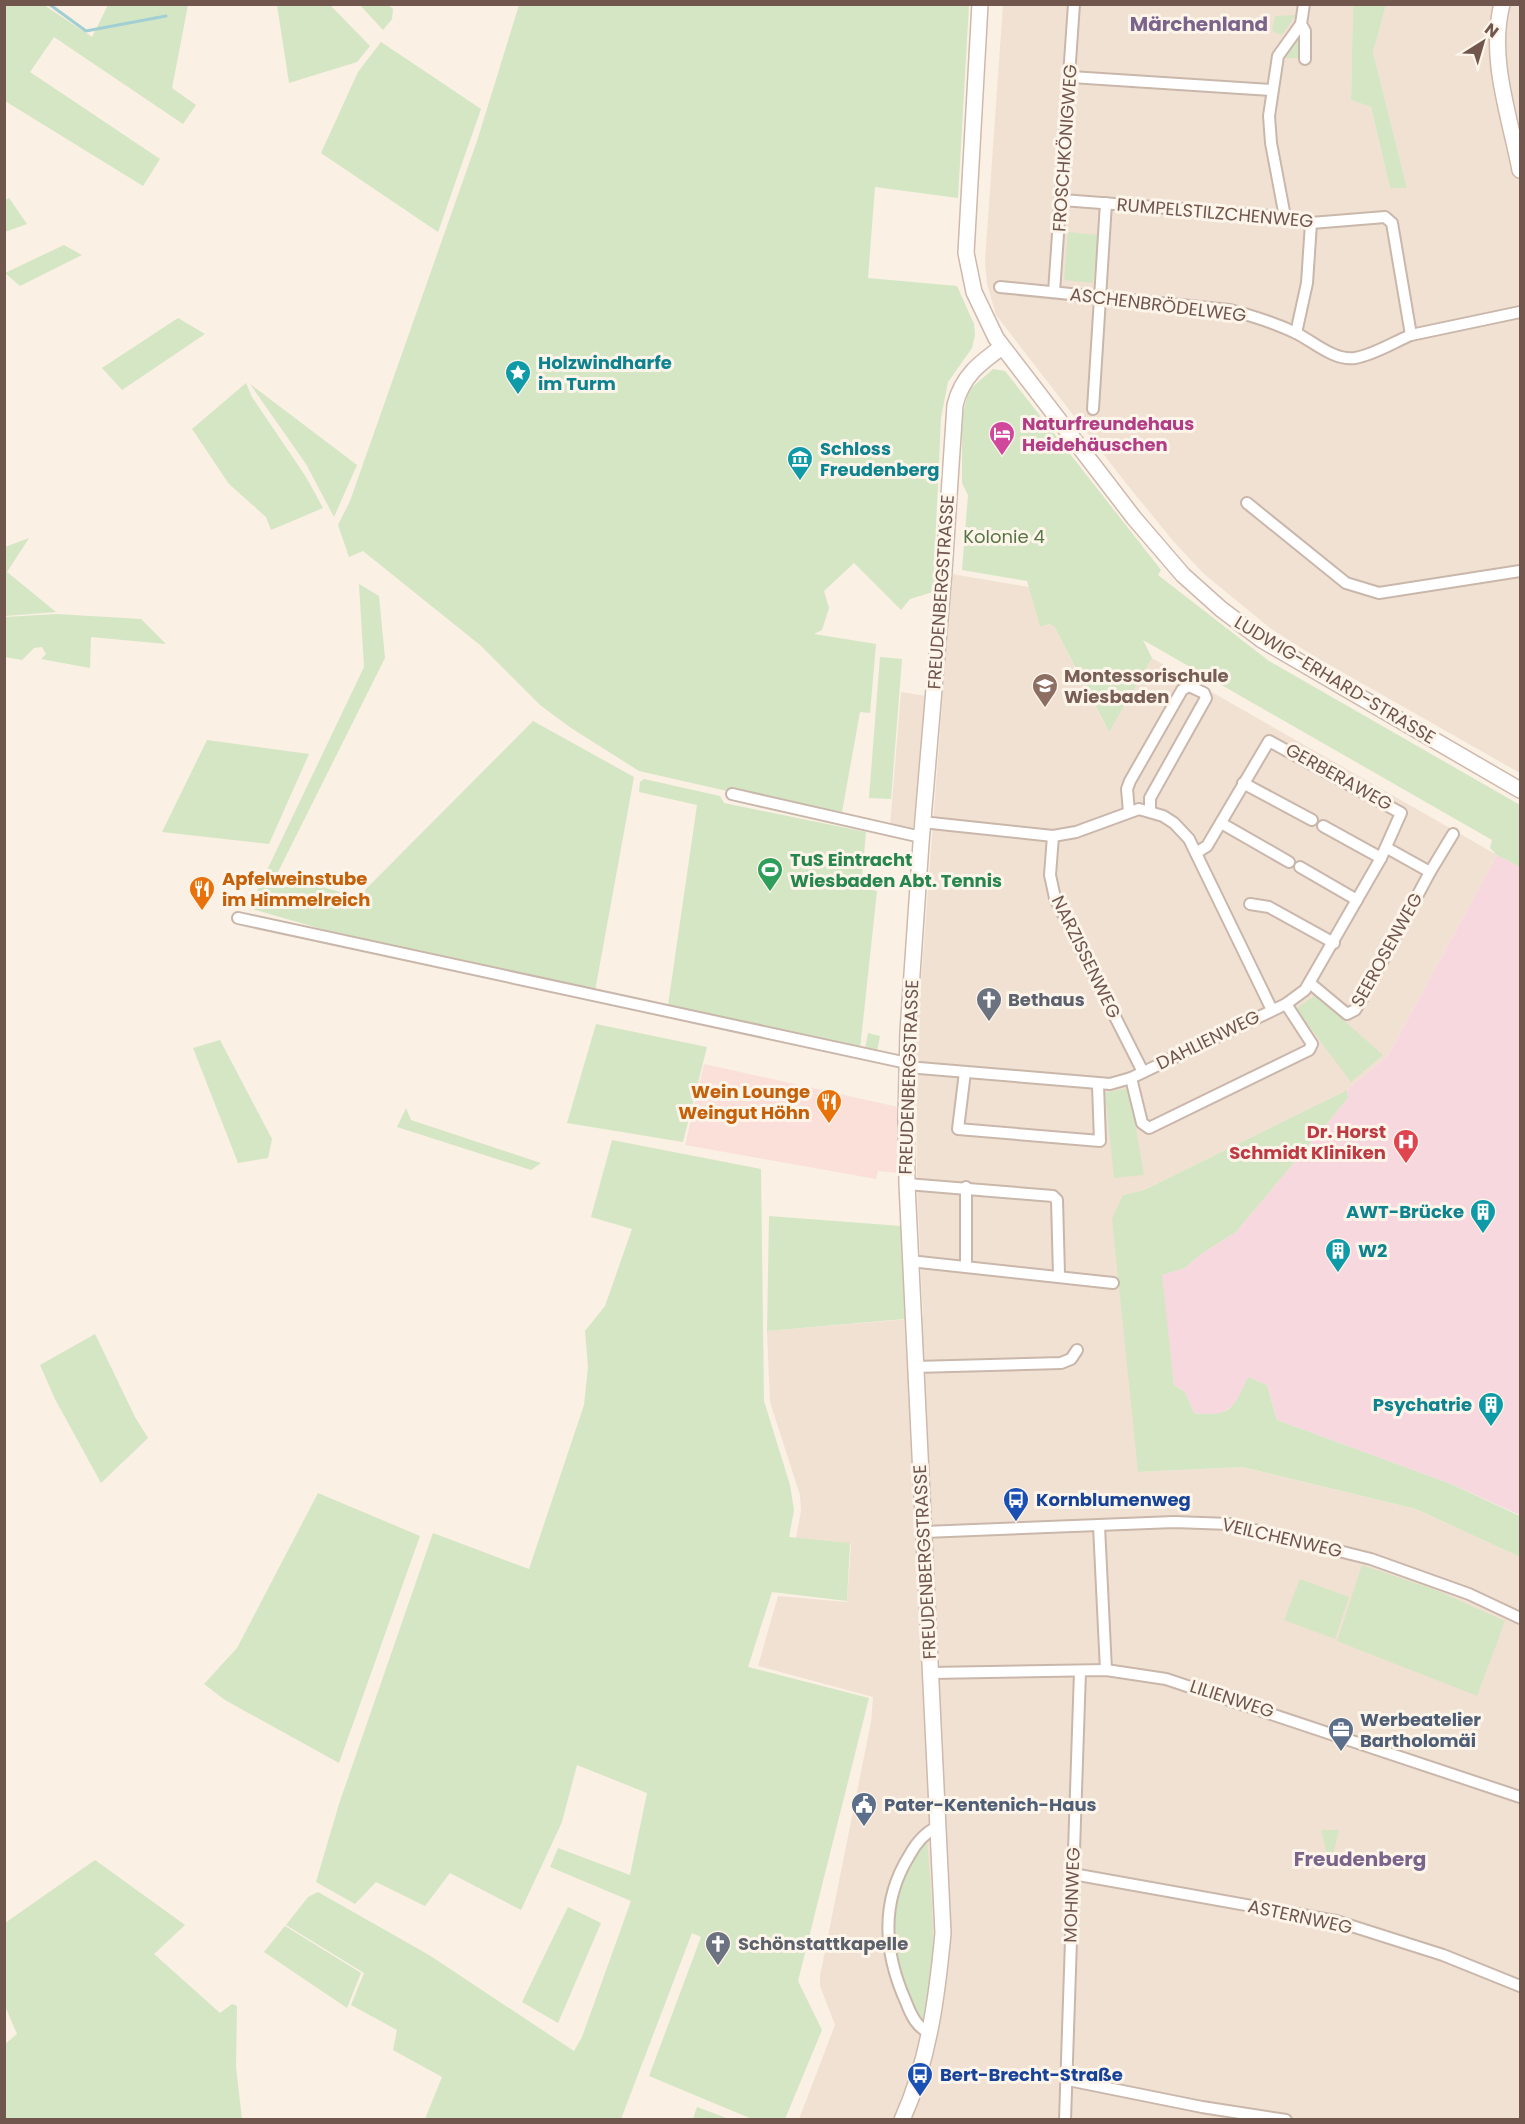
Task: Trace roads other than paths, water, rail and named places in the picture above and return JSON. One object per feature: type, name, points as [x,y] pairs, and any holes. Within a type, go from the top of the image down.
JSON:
[{"type":"street","name":"LUDWIG-ERHARD-STRASSE","points":[[980,4],[966,253],[978,304],[1002,347],[1152,540],[1183,575],[1221,609],[1284,653],[1521,790]]},
{"type":"street","name":"FROSCHKÖNIGWEG","points":[[1054,292],[1071,77],[1074,4]]},
{"type":"street","points":[[1285,218],[1271,143],[1269,116],[1271,90],[1278,56],[1301,24],[1304,4]]},
{"type":"street","points":[[1502,4],[1497,48],[1521,170]]},
{"type":"street","points":[[1301,24],[1305,32],[1305,59]]},
{"type":"street","points":[[1071,77],[1271,90]]},
{"type":"street","name":"RUMPELSTILZCHENWEG","points":[[1062,200],[1285,218],[1311,223],[1380,216],[1392,223],[1411,335]]},
{"type":"street","points":[[1093,409],[1106,204]]},
{"type":"street","points":[[1296,333],[1307,283],[1311,223]]},
{"type":"street","name":"ASCHENBRÖDELWEG","points":[[1000,287],[1230,310],[1257,316],[1296,333],[1333,354],[1349,358],[1362,356],[1411,335]]},
{"type":"street","points":[[1411,335],[1521,312]]},
{"type":"street","name":"FREUDENBERGSTRASSE","points":[[902,2120],[912,2098],[930,2033],[943,1933],[910,1261],[907,1184],[907,1065],[922,829],[944,571],[955,405],[960,388],[970,372],[1002,347]]},
{"type":"street","points":[[1247,503],[1346,583],[1379,593],[1521,571]]},
{"type":"street","points":[[1130,812],[1127,789],[1130,781],[1182,690],[1189,686],[1204,693],[1206,698],[1150,798],[1150,811]]},
{"type":"street","name":"GERBERAWEG","points":[[1196,853],[1207,846],[1221,824],[1265,743],[1273,741],[1401,813]]},
{"type":"street","points":[[1243,783],[1312,820]]},
{"type":"street","points":[[732,794],[922,829],[1053,836],[1076,832],[1130,812],[1150,811],[1174,823],[1189,839],[1272,1010]]},
{"type":"street","name":"DAHLIENWEG","points":[[238,918],[907,1065],[1098,1085],[1119,1083],[1131,1078],[1286,1004],[1311,984],[1384,853],[1401,813]]},
{"type":"street","points":[[1221,824],[1357,900]]},
{"type":"street","name":"SEEROSENWEG","points":[[1323,826],[1430,872]]},
{"type":"street","name":"SEEROSENWEG","points":[[1311,984],[1345,1014],[1352,1013],[1362,999],[1453,834]]},
{"type":"street","name":"NARZISSENWEG","points":[[1053,836],[1050,875],[1055,898],[1143,1072]]},
{"type":"street","points":[[1250,904],[1269,907],[1334,943]]},
{"type":"street","points":[[1131,1078],[1142,1123],[1149,1128],[1309,1050],[1312,1044],[1286,1004]]},
{"type":"street","points":[[965,1072],[958,1129],[1100,1141],[1098,1085]]},
{"type":"street","points":[[907,1184],[1056,1198],[1059,1275]]},
{"type":"street","points":[[966,1188],[966,1265]]},
{"type":"street","points":[[910,1261],[1059,1275],[1113,1283]]},
{"type":"street","points":[[915,1367],[1061,1363],[1071,1359],[1077,1350]]},
{"type":"street","name":"VEILCHENWEG","points":[[924,1532],[1201,1522],[1260,1529],[1420,1575],[1521,1618]]},
{"type":"street","points":[[1099,1526],[1106,1671]]},
{"type":"street","name":"MOHNWEG","points":[[1065,2120],[1080,1671]]},
{"type":"street","name":"LILIENWEG","points":[[930,1673],[1106,1671],[1166,1678],[1196,1686],[1521,1797]]},
{"type":"street","points":[[930,2033],[918,2025],[896,1981],[888,1943],[887,1917],[890,1899],[903,1866],[922,1837],[937,1827]]},
{"type":"street","name":"ASTERNWEG","points":[[1073,1875],[1336,1921],[1443,1955],[1521,1986]]},
{"type":"street","points":[[1068,2080],[1202,2107],[1286,2120]]},
{"type":"waterway","points":[[49,4],[86,31],[166,16]]},
{"type":"place","name":"Holzwindharfe im Turm","points":[[518,396]]},
{"type":"place","name":"Naturfreundehaus Heidehäuschen","points":[[1002,457]]},
{"type":"place","name":"Schloss Freudenberg","points":[[800,482]]},
{"type":"place","name":"Montessorischule Wiesbaden","points":[[1045,709]]},
{"type":"place","name":"TuS Eintracht Wiesbaden Abt. Tennis","points":[[770,893]]},
{"type":"place","name":"Apfelweinstube im Himmelreich","points":[[202,912]]},
{"type":"place","name":"Bethaus","points":[[989,1023]]},
{"type":"place","name":"Wein Lounge Weingut Höhn","points":[[829,1125]]},
{"type":"place","name":"Dr. Horst Schmidt Kliniken","points":[[1406,1165]]},
{"type":"place","name":"AWT-Brücke","points":[[1483,1235]]},
{"type":"place","name":"W2","points":[[1338,1274]]},
{"type":"place","name":"Psychatrie","points":[[1491,1428]]},
{"type":"place","name":"Kornblumenweg","points":[[1016,1523]]},
{"type":"place","name":"Werbeatelier Bartholomäi","points":[[1341,1753]]},
{"type":"place","name":"Pater-Kentenich-Haus","points":[[864,1828]]},
{"type":"place","name":"Schönstattkapelle","points":[[718,1967]]},
{"type":"place","name":"Bert-Brecht-Straße","points":[[920,2098]]},
{"type":"district","name":"Märchenland","points":[[1199,24]]},
{"type":"district","name":"Freudenberg","points":[[1360,1859]]},
{"type":"park label","name":"Kolonie 4","points":[[1004,537]]}]
